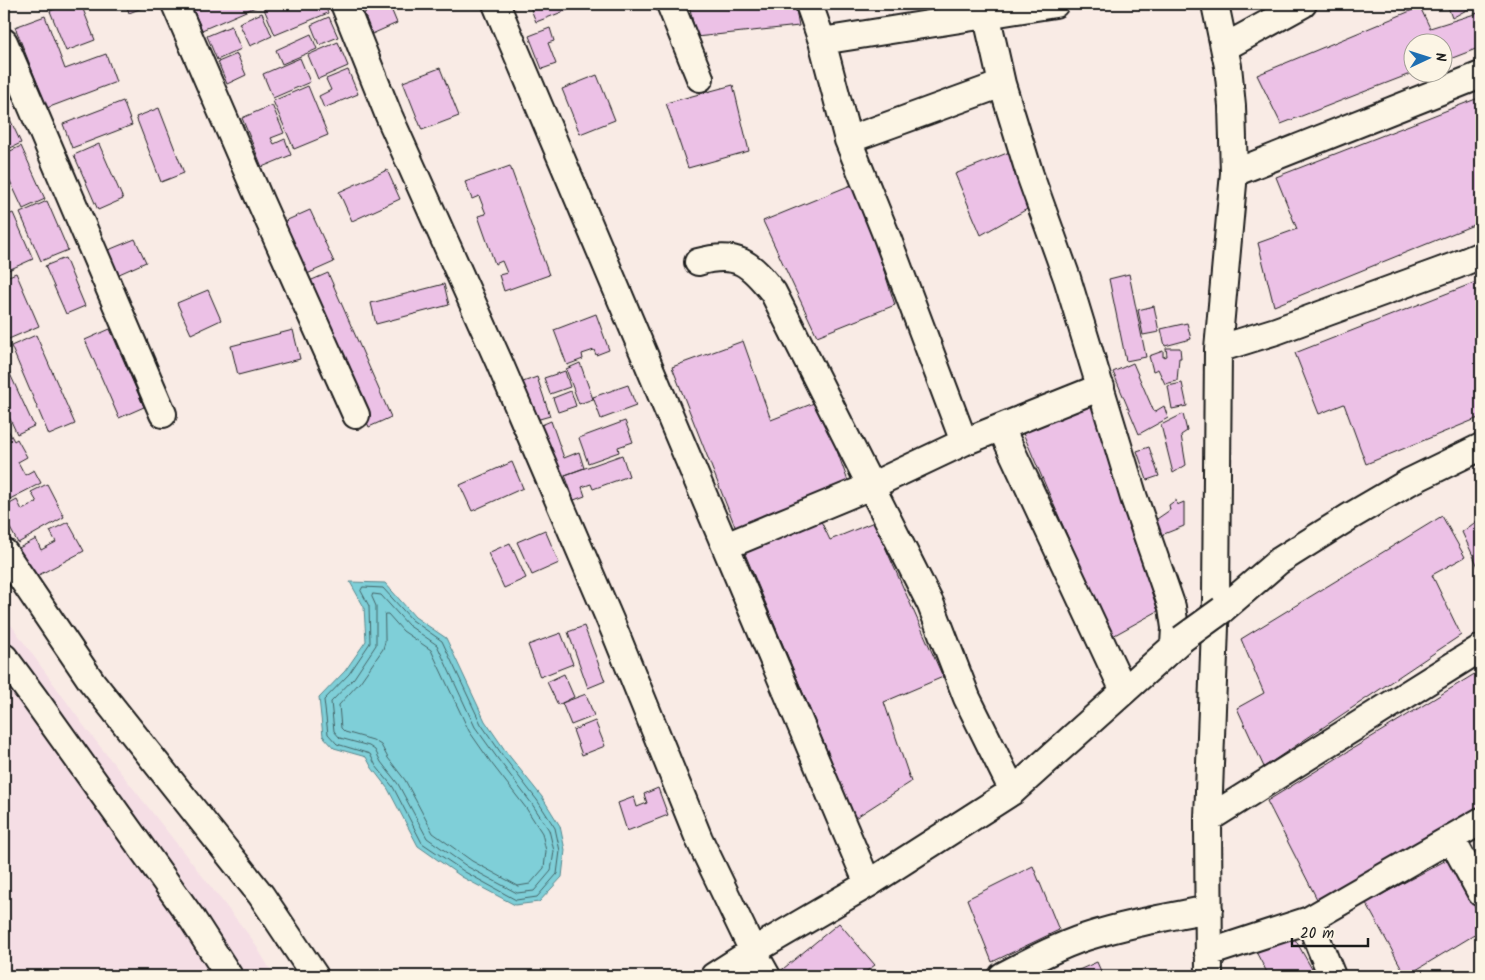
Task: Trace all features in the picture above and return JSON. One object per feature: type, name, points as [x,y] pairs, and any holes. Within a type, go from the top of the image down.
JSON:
[{"type":"street","points":[[175,4],[356,415]]},
{"type":"street","points":[[344,4],[389,116],[499,362],[613,627],[699,839],[767,976]]},
{"type":"street","points":[[496,4],[868,884]]},
{"type":"street","points":[[670,4],[700,78]]},
{"type":"street","points":[[809,4],[822,41],[848,140],[887,237],[964,442]]},
{"type":"street","points":[[822,41],[986,9],[1055,4]]},
{"type":"street","points":[[1215,4],[1225,47],[1232,106],[1234,172],[1218,349],[1216,599],[1208,819],[1208,964],[1309,920],[1481,821]]},
{"type":"street","points":[[1225,47],[1303,4]]},
{"type":"street","points":[[986,9],[1002,84],[1030,175],[1067,278],[1134,498],[1172,608],[1178,642]]},
{"type":"street","points":[[4,42],[163,414]]},
{"type":"street","points":[[1234,172],[1481,75]]},
{"type":"street","points":[[848,140],[1002,84]]},
{"type":"street","points":[[1218,349],[1457,265],[1481,254]]},
{"type":"street","points":[[698,262],[714,258],[733,258],[756,271],[774,292],[931,605],[967,698],[1013,792]]},
{"type":"street","points":[[726,546],[871,486],[964,442],[1101,387]]},
{"type":"street","points":[[1001,428],[1124,691]]},
{"type":"street","points":[[714,976],[868,884],[1013,792],[1178,642],[1222,610],[1279,561],[1409,482],[1481,447]]},
{"type":"street","points":[[4,552],[92,682],[261,895],[315,976]]},
{"type":"street","points":[[1208,819],[1481,648]]},
{"type":"street","points":[[4,657],[36,698],[192,920],[229,976]]},
{"type":"street","points":[[1451,838],[1481,893]]},
{"type":"street","points":[[1002,976],[1045,953],[1084,937],[1209,909]]},
{"type":"street","points":[[1309,920],[1332,976]]},
{"type":"shaded area","points":[[4,615],[84,726],[252,939],[274,976],[4,976]]},
{"type":"water","points":[[350,582],[385,583],[415,617],[446,638],[485,721],[507,753],[542,797],[560,826],[565,850],[562,877],[539,902],[515,905],[462,877],[418,846],[388,789],[366,757],[334,748],[323,736],[319,698],[345,671],[366,641],[364,607]]},
{"type":"building","points":[[67,4],[81,4],[95,40],[66,51],[50,11]]},
{"type":"building","points":[[126,4],[152,4],[129,13]]},
{"type":"building","points":[[200,4],[260,5],[202,30],[192,7]]},
{"type":"building","points":[[262,4],[324,4],[328,13],[275,35]]},
{"type":"building","points":[[389,4],[397,23],[372,34],[364,13]]},
{"type":"building","points":[[529,4],[583,4],[536,22]]},
{"type":"building","points":[[689,4],[795,4],[799,26],[696,37]]},
{"type":"building","points":[[1447,4],[1477,4],[1452,18]]},
{"type":"building","points":[[1420,7],[1430,28],[1481,12],[1481,47],[1452,58],[1452,32],[1402,32],[1402,77],[1281,124],[1257,75]]},
{"type":"building","points":[[262,13],[272,36],[250,46],[239,23]]},
{"type":"building","points":[[45,16],[65,69],[106,54],[116,82],[47,108],[15,27]]},
{"type":"building","points":[[329,17],[338,37],[319,45],[311,25]]},
{"type":"building","points":[[231,26],[241,49],[217,60],[207,36]]},
{"type":"building","points":[[550,28],[554,41],[548,43],[556,64],[542,69],[529,36]]},
{"type":"building","points":[[311,34],[317,49],[282,64],[276,50]]},
{"type":"building","points":[[338,42],[348,66],[318,79],[308,55]]},
{"type":"building","points":[[237,54],[246,75],[227,84],[218,62]]},
{"type":"building","points":[[300,58],[310,82],[273,98],[263,74]]},
{"type":"building","points":[[440,68],[459,116],[422,130],[403,82]]},
{"type":"building","points":[[348,70],[358,94],[324,108],[319,96],[331,90],[326,79]]},
{"type":"building","points":[[597,75],[615,120],[580,134],[562,89]]},
{"type":"building","points":[[733,85],[749,151],[688,168],[666,103]]},
{"type":"building","points":[[308,86],[328,135],[294,149],[273,101]]},
{"type":"building","points":[[1481,97],[1481,222],[1274,306],[1258,243],[1297,229],[1276,177]]},
{"type":"building","points":[[123,101],[132,125],[72,148],[63,124]]},
{"type":"building","points":[[272,105],[284,133],[271,138],[274,144],[285,139],[291,155],[262,167],[242,118]]},
{"type":"building","points":[[159,108],[184,173],[161,182],[136,117]]},
{"type":"building","points":[[9,117],[21,143],[4,151],[4,120]]},
{"type":"building","points":[[99,144],[123,199],[98,210],[74,155]]},
{"type":"building","points":[[21,146],[45,199],[23,209],[4,168],[4,154]]},
{"type":"building","points":[[1012,151],[1029,208],[981,235],[955,174]]},
{"type":"building","points":[[510,166],[549,275],[504,291],[499,275],[507,273],[502,261],[495,264],[478,216],[486,214],[479,196],[472,199],[465,182]]},
{"type":"building","points":[[387,170],[400,199],[352,221],[339,192]]},
{"type":"building","points":[[856,183],[895,305],[817,336],[763,221]]},
{"type":"building","points":[[47,201],[68,250],[41,261],[20,213]]},
{"type":"building","points":[[310,210],[334,262],[307,274],[283,222]]},
{"type":"building","points":[[13,213],[33,259],[4,272],[4,217]]},
{"type":"building","points":[[135,239],[146,262],[117,275],[106,251]]},
{"type":"building","points":[[65,258],[85,306],[66,314],[45,266]]},
{"type":"building","points":[[16,273],[39,326],[4,341],[4,278]]},
{"type":"building","points":[[328,273],[391,417],[369,427],[305,283]]},
{"type":"building","points":[[1129,274],[1146,357],[1126,361],[1109,279]]},
{"type":"building","points":[[1481,280],[1481,417],[1366,464],[1344,404],[1319,414],[1295,353]]},
{"type":"building","points":[[444,284],[449,305],[376,324],[371,303]]},
{"type":"building","points":[[208,290],[221,320],[191,334],[177,303]]},
{"type":"building","points":[[1154,306],[1159,332],[1143,335],[1138,310]]},
{"type":"building","points":[[596,314],[609,350],[596,355],[594,350],[582,354],[583,359],[567,365],[554,330]]},
{"type":"building","points":[[1187,323],[1191,339],[1165,346],[1161,329]]},
{"type":"building","points":[[110,329],[144,407],[119,418],[85,340]]},
{"type":"building","points":[[293,330],[300,359],[238,375],[231,346]]},
{"type":"building","points":[[36,335],[75,424],[49,435],[11,346]]},
{"type":"building","points":[[743,341],[771,420],[819,401],[849,484],[738,534],[672,367]]},
{"type":"building","points":[[1166,348],[1180,348],[1181,358],[1179,358],[1177,381],[1165,384],[1158,369],[1153,371],[1149,356],[1163,351],[1163,357],[1167,356]]},
{"type":"building","points":[[4,361],[34,426],[17,434],[4,406]]},
{"type":"building","points":[[580,363],[593,399],[579,404],[566,369]]},
{"type":"building","points":[[1133,363],[1154,412],[1164,406],[1168,418],[1139,434],[1113,372]]},
{"type":"building","points":[[565,371],[570,387],[550,394],[544,378]]},
{"type":"building","points":[[537,377],[550,416],[536,420],[523,382]]},
{"type":"building","points":[[1182,383],[1187,406],[1172,409],[1168,386]]},
{"type":"building","points":[[628,385],[636,406],[601,419],[593,397]]},
{"type":"building","points":[[571,391],[576,406],[558,412],[553,398]]},
{"type":"building","points":[[1092,402],[1158,611],[1111,637],[1022,431]]},
{"type":"building","points":[[1183,414],[1187,431],[1181,435],[1186,465],[1173,473],[1161,425]]},
{"type":"building","points":[[551,421],[564,458],[579,452],[584,468],[557,478],[539,426]]},
{"type":"building","points":[[625,421],[633,442],[618,447],[619,452],[588,463],[579,438]]},
{"type":"building","points":[[7,428],[14,441],[17,439],[27,457],[18,462],[25,475],[34,470],[41,483],[4,502],[4,429]]},
{"type":"building","points":[[1149,447],[1159,476],[1147,480],[1137,451]]},
{"type":"building","points":[[622,455],[629,476],[593,489],[591,484],[582,487],[585,496],[574,500],[565,475]]},
{"type":"building","points":[[512,462],[523,488],[472,511],[460,485]]},
{"type":"building","points":[[47,484],[64,517],[18,543],[4,517],[4,507],[17,500],[22,510],[37,502],[31,492]]},
{"type":"building","points":[[1176,500],[1177,505],[1184,502],[1184,526],[1159,536],[1154,521],[1170,510],[1169,505]]},
{"type":"building","points":[[818,515],[830,540],[874,522],[943,677],[884,702],[911,782],[855,818],[743,549]]},
{"type":"building","points":[[1442,516],[1465,557],[1432,575],[1461,635],[1264,767],[1237,708],[1264,693],[1241,639]]},
{"type":"building","points":[[1481,518],[1481,573],[1462,532]]},
{"type":"building","points":[[68,522],[84,551],[35,577],[19,548],[36,539],[41,550],[56,542],[50,531]]},
{"type":"building","points":[[545,530],[559,563],[532,575],[517,542]]},
{"type":"building","points":[[510,543],[526,578],[504,588],[488,553]]},
{"type":"building","points":[[584,626],[605,681],[588,688],[568,632]]},
{"type":"building","points":[[561,633],[573,664],[540,677],[528,645]]},
{"type":"building","points":[[1481,670],[1481,806],[1320,905],[1267,801]]},
{"type":"building","points":[[564,674],[574,697],[558,705],[547,682]]},
{"type":"building","points":[[586,694],[594,716],[571,725],[562,703]]},
{"type":"building","points":[[595,721],[605,746],[582,755],[573,730]]},
{"type":"building","points":[[658,788],[668,815],[627,831],[618,803],[634,797],[637,807],[647,803],[644,794]]},
{"type":"building","points":[[1452,857],[1481,913],[1481,931],[1406,976],[1366,903]]},
{"type":"building","points":[[1033,866],[1059,930],[992,962],[967,899]]},
{"type":"building","points":[[839,923],[875,965],[860,976],[779,976],[778,973]]},
{"type":"building","points":[[1292,934],[1316,976],[1269,976],[1256,952]]},
{"type":"building","points":[[1097,962],[1103,976],[1072,976],[1072,973]]}]
